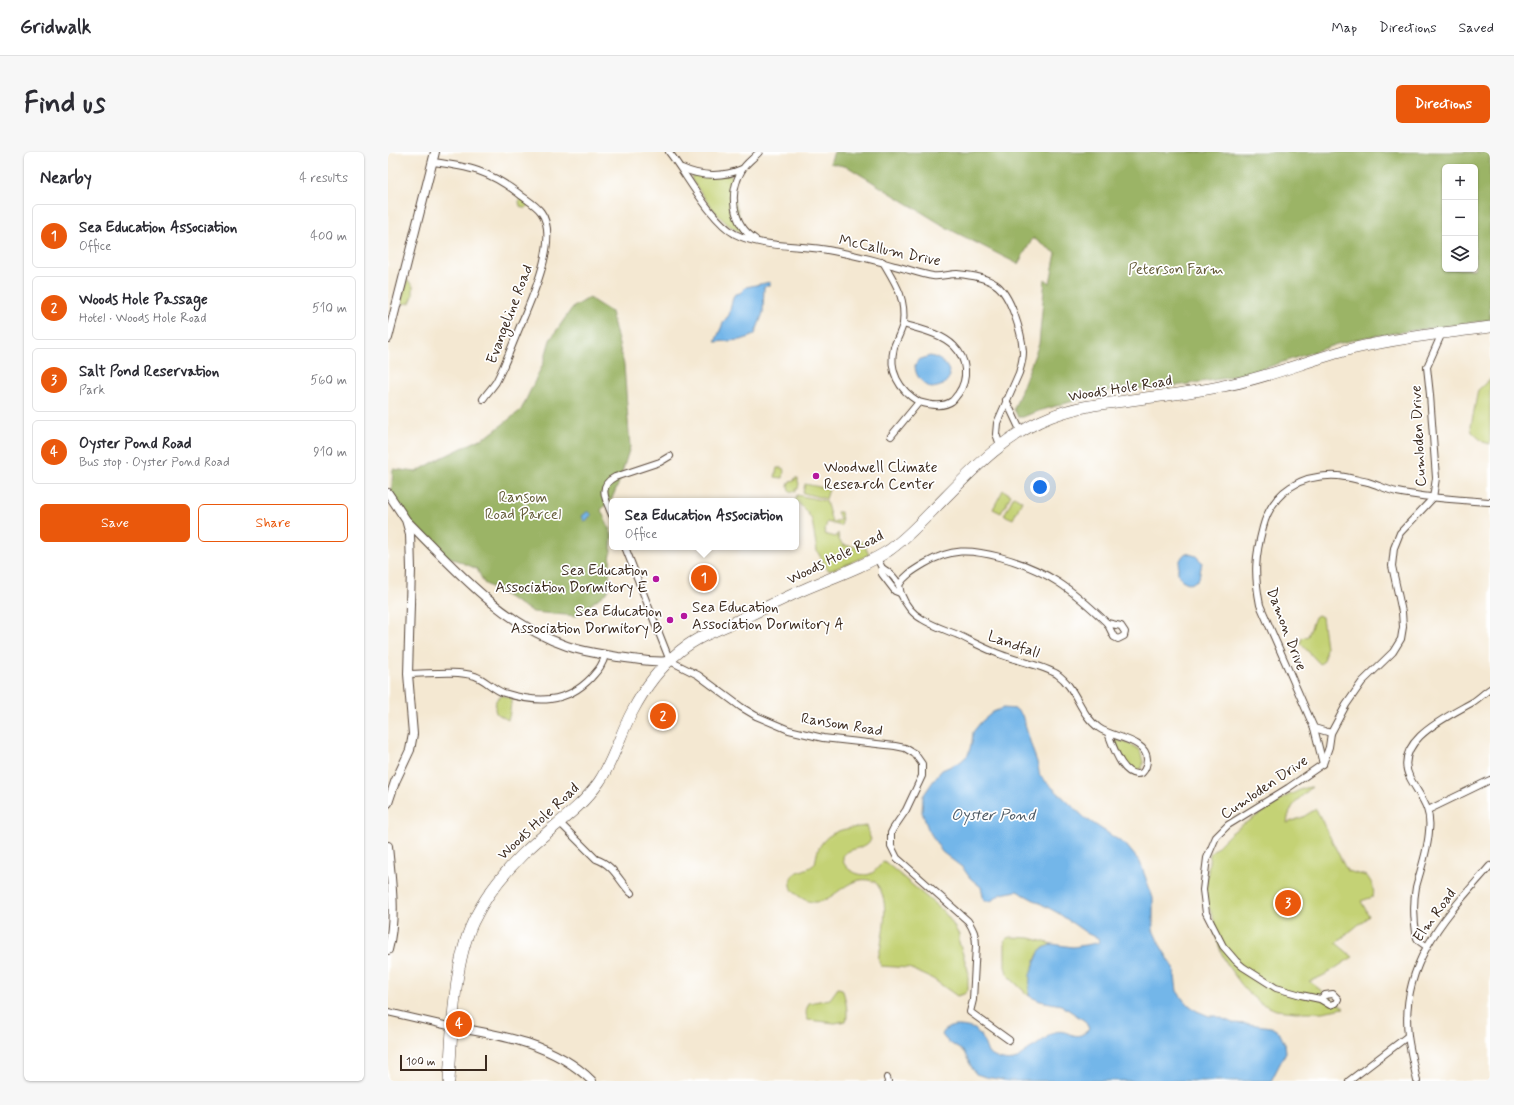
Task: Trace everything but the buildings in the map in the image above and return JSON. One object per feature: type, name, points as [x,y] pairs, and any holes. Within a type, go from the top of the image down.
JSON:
[{"type":"highway","name":"Woods Hole Road","points":[[449,1081],[458,973],[472,923],[489,894],[507,871],[523,854],[575,810],[601,779],[613,756],[631,713],[654,677],[678,652],[700,637],[761,608],[877,558],[905,538],[1000,445],[1051,416],[1077,408],[1226,386],[1252,380],[1323,356],[1354,348],[1412,337],[1490,327]]},
{"type":"main road","points":[[388,338],[435,152]]},
{"type":"main road","points":[[388,493],[406,520],[410,534],[412,556],[408,674],[413,726],[412,742],[407,758],[395,782],[388,803]]},
{"type":"main road","name":"Ransom Road","points":[[406,520],[477,590],[511,616],[538,633],[561,644],[605,655],[656,662],[670,661]]},
{"type":"main road","points":[[388,846],[394,914],[388,950]]},
{"type":"main road","points":[[453,1027],[509,1039],[548,1050],[565,1059],[592,1081]]},
{"type":"street","name":"McCallum Drive","points":[[669,152],[710,210],[730,230],[744,237],[775,245],[831,250],[934,276],[957,274],[976,277],[995,284],[1003,290],[1010,304],[1020,334],[1023,352],[1021,366],[995,430],[1000,445]]},
{"type":"street","points":[[759,152],[742,169],[734,192],[735,210],[744,227],[752,237],[759,242]]},
{"type":"street","name":"Evangeline Road","points":[[433,162],[472,168],[491,176],[508,186],[532,204],[540,212],[545,222],[547,233],[546,249],[537,285],[495,383],[483,398]]},
{"type":"street","points":[[681,168],[693,173],[710,175],[730,173],[742,169]]},
{"type":"street","points":[[883,262],[899,289],[903,303],[903,324],[894,347],[892,360],[894,372],[900,385],[908,396],[928,405],[943,405],[953,401],[963,385],[966,374],[965,367],[959,353],[955,347],[946,340],[934,334],[903,324]]},
{"type":"street","name":"Cumloden Drive","points":[[1320,999],[1276,988],[1236,961],[1223,946],[1211,926],[1206,913],[1203,890],[1207,858],[1216,837],[1228,825],[1288,788],[1323,764],[1329,747],[1331,733],[1346,705],[1362,682],[1393,652],[1401,639],[1403,627],[1402,612],[1392,566],[1394,548],[1400,533],[1433,498],[1436,478],[1427,368],[1442,333]]},
{"type":"street","points":[[1006,400],[1021,432]]},
{"type":"street","points":[[891,436],[919,402]]},
{"type":"street","points":[[609,507],[605,496],[604,487],[608,480],[615,476],[660,462],[670,456]]},
{"type":"street","name":"Damon Drive","points":[[1323,764],[1314,728],[1260,605],[1256,583],[1256,551],[1264,521],[1275,501],[1288,488],[1301,481],[1322,476],[1339,476],[1370,483],[1395,492],[1433,498],[1490,502]]},
{"type":"street","points":[[626,550],[670,661]]},
{"type":"street","points":[[899,585],[906,576],[936,557],[946,553],[958,551],[982,552],[1016,561],[1045,574],[1073,592],[1107,623]]},
{"type":"street","name":"Landfall","points":[[877,558],[882,568],[882,574],[895,591],[900,593]]},
{"type":"street","name":"Landfall","points":[[882,568],[888,572],[899,585],[900,593],[908,607],[923,619],[1002,655],[1055,673],[1067,683],[1088,718],[1097,726],[1108,733],[1132,742],[1143,749],[1146,753],[1147,763],[1142,773],[1135,774],[1127,771],[1113,746],[1108,733]]},
{"type":"street","points":[[408,674],[462,674],[476,677],[503,693],[521,697],[553,699],[569,695],[586,683],[601,667],[605,655]]},
{"type":"street","name":"Ransom Road","points":[[670,661],[698,675],[735,703],[756,716],[789,730],[823,738],[905,748],[918,756],[922,764],[922,776],[906,810],[891,833],[891,846],[897,858],[964,917],[974,930],[976,945],[973,1000],[970,1012],[1009,1040]]},
{"type":"street","points":[[1426,946],[1417,938],[1414,906],[1416,887],[1428,844],[1430,825],[1428,810],[1409,777],[1406,764],[1408,753],[1414,743],[1432,725],[1474,701],[1490,689]]},
{"type":"street","points":[[1314,728],[1331,733]]},
{"type":"street","points":[[1428,810],[1490,780]]},
{"type":"street","points":[[560,823],[596,859],[604,862],[615,871],[631,893]]},
{"type":"street","name":"Elm Road","points":[[1417,1081],[1408,1036],[1408,1016],[1411,988],[1426,946],[1456,905],[1490,866]]},
{"type":"street","points":[[388,1012],[453,1027]]},
{"type":"street","points":[[1349,1081],[1408,1036]]},
{"type":"green space","name":"Peterson Farm","points":[[834,152],[1490,152],[1490,320],[1366,337],[1337,344],[1268,367],[1226,378],[1150,389],[1119,388],[1035,412],[1023,417],[1018,417],[1014,409],[1039,344],[1045,279],[1050,283],[1056,253],[1033,238],[1018,264],[949,229],[848,167],[830,163]]},
{"type":"green space","points":[[693,175],[730,175],[735,178],[732,192],[745,234],[736,230],[714,211],[691,179]]},
{"type":"green space","points":[[520,197],[529,204],[525,209],[520,206]]},
{"type":"green space","points":[[407,280],[413,286],[413,296],[410,303],[402,304],[401,303]]},
{"type":"green space","name":"Ransom Road Parcel","points":[[589,298],[611,312],[624,365],[630,447],[618,485],[612,498],[609,498],[609,501],[601,510],[609,528],[609,550],[611,550],[608,591],[576,616],[533,612],[484,583],[477,569],[435,551],[391,500],[393,469],[416,472],[489,435],[521,410],[543,364],[550,340],[572,308]]},
{"type":"green space","points":[[1490,379],[1490,444],[1483,442],[1472,432],[1471,426],[1478,390]]},
{"type":"green space","points":[[777,468],[784,469],[783,478],[775,477]]},
{"type":"green space","points":[[795,478],[798,478],[798,489],[796,489],[796,492],[789,491],[789,482],[794,481]]},
{"type":"green space","points":[[805,484],[829,489],[826,499],[803,493]]},
{"type":"green space","points":[[1003,490],[1011,495],[1001,513],[993,509]]},
{"type":"green space","points":[[797,495],[826,501],[832,522],[840,520],[837,512],[841,512],[841,526],[827,522],[824,534],[836,537],[838,533],[839,540],[843,545],[857,547],[860,542],[863,542],[869,555],[832,570],[828,570],[817,551],[812,520],[799,504],[799,498],[796,498]]},
{"type":"green space","points":[[1014,496],[1022,501],[1013,519],[1004,515]]},
{"type":"green space","points":[[1318,615],[1322,617],[1326,647],[1324,661],[1320,664],[1300,643],[1302,638],[1308,636],[1315,617]]},
{"type":"green space","points":[[501,695],[513,698],[508,720],[496,713],[496,700]]},
{"type":"green space","points":[[1113,739],[1130,744],[1140,750],[1143,762],[1142,768],[1136,772],[1129,768]]},
{"type":"green space","points":[[1312,787],[1299,798],[1290,811],[1287,823],[1303,817],[1316,809],[1347,871],[1367,876],[1373,886],[1374,894],[1373,897],[1361,901],[1369,916],[1336,943],[1353,957],[1326,974],[1309,981],[1344,1008],[1322,1012],[1276,1010],[1260,1003],[1247,992],[1227,965],[1221,952],[1215,934],[1214,920],[1206,900],[1210,854],[1230,834],[1242,825],[1270,808],[1283,798]]},
{"type":"green space","points":[[866,826],[871,840],[865,845],[844,854],[844,863],[855,873],[865,875],[870,874],[884,861],[943,911],[959,935],[959,942],[968,970],[968,990],[964,994],[957,996],[933,979],[909,968],[881,966],[879,958],[885,912],[883,896],[880,888],[875,882],[860,880],[844,887],[822,901],[814,902],[805,900],[792,889],[792,876],[815,863],[818,849],[827,838],[833,833],[842,830]]},
{"type":"green space","points":[[1007,938],[1030,938],[1052,944],[1041,950],[1035,959],[1029,996],[1010,978],[1005,967],[1005,942]]},
{"type":"green space","points":[[838,988],[842,989],[845,1000],[847,1009],[846,1021],[835,1023],[808,1020],[806,1012],[809,1003],[830,999]]},
{"type":"water","points":[[770,282],[770,285],[764,287],[763,313],[755,334],[741,340],[715,342],[724,321],[729,315],[735,294],[740,293],[746,287]]},
{"type":"water","points":[[930,356],[937,358],[946,365],[950,376],[942,385],[931,388],[919,378],[915,365],[918,360]]},
{"type":"water","points":[[588,511],[592,515],[584,521],[582,516]]},
{"type":"water","points":[[1186,553],[1196,556],[1202,562],[1199,579],[1191,584],[1182,580],[1178,574],[1178,566],[1181,558]]},
{"type":"water","name":"Oyster Pond","points":[[1003,708],[1016,709],[1022,715],[1040,776],[1085,818],[1126,845],[1140,862],[1153,898],[1153,930],[1174,968],[1177,991],[1185,1002],[1197,1011],[1209,1016],[1216,1016],[1233,1023],[1271,1027],[1279,1032],[1285,1044],[1286,1052],[1271,1081],[1008,1081],[976,1074],[964,1052],[947,1041],[942,1035],[948,1028],[956,1026],[975,1029],[982,1037],[988,1053],[998,1059],[1009,1061],[1017,1059],[1055,1032],[1060,1031],[1080,1035],[1089,1029],[1085,1021],[1061,1005],[1040,1001],[1029,996],[1030,975],[1040,950],[1052,944],[1073,947],[1097,943],[1099,942],[1098,938],[1088,934],[1058,913],[1017,891],[1001,894],[991,901],[984,901],[981,887],[970,878],[963,868],[942,852],[928,829],[922,812],[923,796],[936,777],[942,770],[960,762],[968,755],[973,732],[981,722],[993,712]]},
{"type":"place","name":"Woodwell Climate Research Center","points":[[816,476]]},
{"type":"place","name":"Sea Education Association","points":[[704,578]]},
{"type":"place","name":"Sea Education Association Dormitory E","points":[[656,579]]},
{"type":"place","name":"Sea Education Association Dormitory A","points":[[684,616]]},
{"type":"place","name":"Sea Education Association Dormitory B","points":[[670,620]]},
{"type":"place","name":"Woods Hole Passage","points":[[663,716]]},
{"type":"place","name":"Salt Pond Reservation","points":[[1288,903]]},
{"type":"place","name":"Oyster Pond Road","points":[[459,1024]]}]
